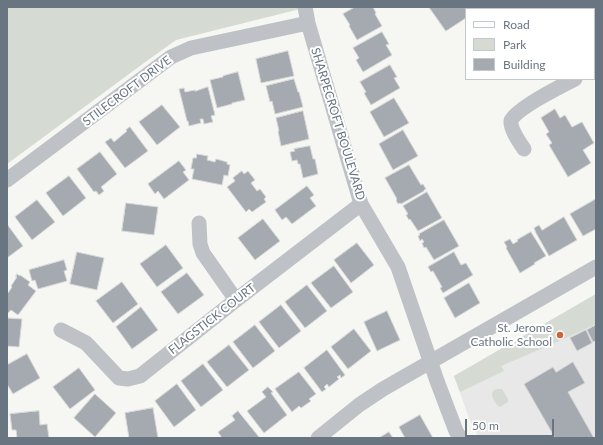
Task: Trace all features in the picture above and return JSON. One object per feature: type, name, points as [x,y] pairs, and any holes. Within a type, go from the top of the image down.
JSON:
[{"type":"street","name":"SHARPECROFT BOULEVARD","points":[[305,7],[308,22],[361,204],[398,267],[437,381],[460,438]]},
{"type":"street","name":"STILECROFT DRIVE","points":[[7,180],[171,57],[191,48],[308,22]]},
{"type":"street","points":[[524,149],[512,128],[511,122],[513,117],[543,96],[572,80]]},
{"type":"street","name":"FLAGSTICK COURT","points":[[61,330],[86,343],[119,378],[128,379],[140,376],[361,204]]},
{"type":"street","points":[[199,223],[202,253],[236,300]]},
{"type":"street","points":[[318,438],[383,389],[596,267]]},
{"type":"shaded area","name":"St. Jerome Catholic School","points":[[596,294],[596,438],[479,438],[469,418],[454,376]]},
{"type":"green space","points":[[7,7],[300,7],[300,9],[176,40],[7,164]]},
{"type":"green space","points":[[596,294],[596,324],[501,366],[504,371],[460,392],[454,376]]},
{"type":"green space","points":[[502,389],[508,399],[508,402],[500,407],[495,403],[492,395],[494,390]]},
{"type":"building","points":[[355,7],[373,7],[382,26],[357,40],[343,14]]},
{"type":"building","points":[[429,7],[504,8],[465,8],[465,19],[446,31]]},
{"type":"building","points":[[382,32],[389,44],[386,45],[392,55],[363,72],[356,60],[359,58],[353,48]]},
{"type":"building","points":[[288,51],[294,76],[261,83],[256,59]]},
{"type":"building","points":[[390,65],[397,77],[394,78],[400,88],[371,105],[360,82]]},
{"type":"building","points":[[238,72],[245,100],[217,108],[210,80]]},
{"type":"building","points":[[294,79],[303,107],[275,114],[266,86]]},
{"type":"building","points":[[208,87],[215,115],[211,116],[213,122],[204,124],[203,119],[200,119],[201,123],[189,126],[179,89],[184,88],[185,92]]},
{"type":"building","points":[[394,98],[409,123],[384,137],[370,112]]},
{"type":"building","points":[[162,105],[180,127],[157,145],[139,122]]},
{"type":"building","points":[[555,109],[560,118],[565,115],[572,127],[582,122],[594,143],[583,150],[591,163],[568,177],[549,145],[552,143],[546,134],[549,132],[541,118]]},
{"type":"building","points":[[303,111],[309,139],[281,146],[276,118]]},
{"type":"building","points":[[130,127],[148,151],[125,168],[105,142],[111,138],[114,142]]},
{"type":"building","points":[[403,130],[418,156],[393,170],[379,144]]},
{"type":"building","points":[[310,146],[313,159],[315,159],[318,174],[303,178],[300,164],[298,164],[297,160],[292,161],[290,152],[295,151],[294,149]]},
{"type":"building","points":[[100,152],[117,174],[101,187],[104,191],[99,195],[96,191],[94,192],[77,169]]},
{"type":"building","points":[[197,154],[208,156],[207,160],[215,162],[216,159],[227,162],[227,164],[230,165],[228,176],[224,175],[222,185],[192,179],[194,169],[191,169],[193,158],[196,158]]},
{"type":"building","points":[[179,161],[186,170],[183,172],[189,180],[164,199],[158,191],[155,194],[148,184]]},
{"type":"building","points":[[409,165],[421,185],[423,184],[426,189],[401,204],[398,204],[397,199],[385,178]]},
{"type":"building","points":[[242,171],[244,174],[248,171],[255,180],[251,183],[257,191],[260,189],[266,197],[264,199],[266,202],[252,212],[249,209],[246,212],[227,187],[235,181],[233,178]]},
{"type":"building","points":[[69,176],[86,198],[63,216],[46,193]]},
{"type":"building","points":[[307,186],[314,195],[310,198],[316,206],[292,224],[286,217],[282,220],[275,210]]},
{"type":"building","points":[[427,192],[442,218],[418,231],[406,215],[408,214],[403,206]]},
{"type":"building","points":[[596,199],[596,229],[583,236],[570,214]]},
{"type":"building","points":[[37,200],[55,222],[32,240],[15,217]]},
{"type":"building","points":[[126,203],[158,207],[154,235],[122,231]]},
{"type":"building","points":[[564,217],[577,240],[549,256],[534,228],[539,225],[542,230]]},
{"type":"building","points":[[263,219],[280,241],[255,260],[238,238]]},
{"type":"building","points":[[444,220],[459,246],[434,260],[426,247],[424,248],[422,243],[424,242],[422,239],[420,241],[418,236]]},
{"type":"building","points":[[7,224],[23,246],[7,258]]},
{"type":"building","points":[[531,232],[546,256],[520,273],[504,242],[510,239],[513,244]]},
{"type":"building","points":[[357,243],[374,265],[351,283],[334,260]]},
{"type":"building","points":[[166,245],[183,268],[157,287],[140,264]]},
{"type":"building","points":[[77,252],[104,258],[97,290],[70,284]]},
{"type":"building","points":[[454,252],[461,265],[466,263],[473,275],[443,293],[440,288],[442,287],[433,271],[431,272],[428,267]]},
{"type":"building","points":[[64,260],[67,270],[64,271],[67,281],[38,289],[35,280],[32,281],[29,270]]},
{"type":"building","points":[[334,266],[353,292],[331,308],[311,283]]},
{"type":"building","points":[[187,273],[204,295],[178,314],[161,292]]},
{"type":"building","points":[[17,274],[30,282],[28,285],[36,291],[18,315],[11,310],[8,313],[7,312],[7,293],[12,287],[11,286],[17,277]]},
{"type":"building","points":[[122,282],[138,304],[113,323],[96,301]]},
{"type":"building","points":[[469,283],[480,303],[455,318],[444,298]]},
{"type":"building","points":[[307,285],[327,311],[305,328],[285,302]]},
{"type":"building","points":[[281,305],[301,331],[279,348],[259,322]]},
{"type":"building","points":[[141,307],[158,330],[132,349],[116,327]]},
{"type":"building","points":[[387,311],[400,340],[377,351],[364,322]]},
{"type":"building","points":[[7,318],[22,319],[19,347],[7,346]]},
{"type":"building","points":[[255,325],[275,351],[253,368],[233,342]]},
{"type":"building","points":[[596,325],[596,341],[593,342],[587,330]]},
{"type":"building","points":[[354,329],[371,351],[348,369],[331,347]]},
{"type":"building","points":[[586,330],[592,343],[577,351],[570,338]]},
{"type":"building","points":[[229,345],[249,370],[227,387],[207,362]]},
{"type":"building","points":[[327,350],[345,375],[341,378],[340,375],[337,377],[339,379],[329,387],[327,384],[324,387],[326,389],[322,392],[304,368]]},
{"type":"building","points":[[27,354],[40,378],[13,394],[7,384],[7,365]]},
{"type":"building","points":[[573,362],[585,383],[568,392],[594,438],[555,438],[524,384],[553,367],[556,372]]},
{"type":"building","points":[[203,364],[223,390],[201,407],[181,381]]},
{"type":"building","points":[[79,368],[95,390],[70,409],[53,387]]},
{"type":"building","points":[[299,372],[316,394],[309,399],[311,401],[301,408],[299,406],[292,412],[275,389]]},
{"type":"building","points":[[177,384],[196,410],[174,427],[155,401]]},
{"type":"building","points":[[268,387],[273,392],[271,393],[287,415],[264,433],[247,411],[266,397],[262,392]]},
{"type":"building","points":[[95,394],[116,413],[95,437],[74,418]]},
{"type":"building","points":[[153,408],[158,438],[129,438],[125,413]]},
{"type":"building","points":[[39,411],[40,425],[47,424],[49,438],[17,438],[16,430],[12,430],[10,414]]},
{"type":"building","points":[[238,411],[259,437],[258,438],[222,438],[218,432],[235,420],[232,416]]},
{"type":"building","points":[[420,415],[433,438],[405,438],[399,427]]},
{"type":"building","points":[[389,432],[393,438],[379,438]]},
{"type":"place","name":"St. Jerome Catholic School","points":[[560,335]]}]
